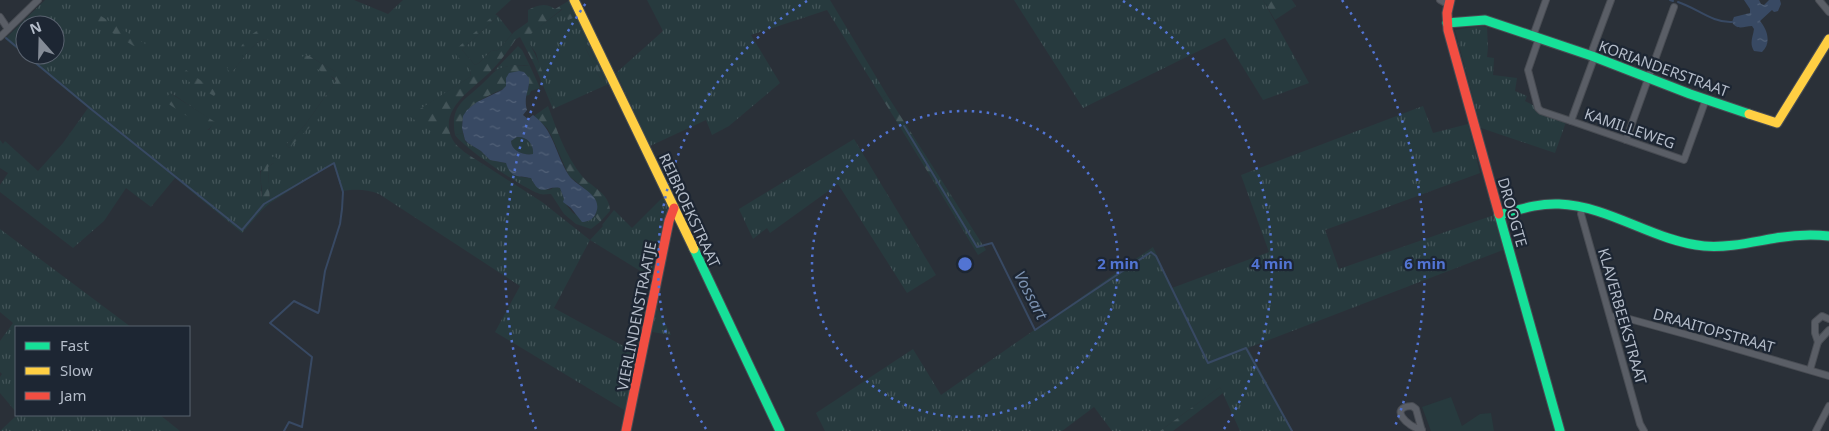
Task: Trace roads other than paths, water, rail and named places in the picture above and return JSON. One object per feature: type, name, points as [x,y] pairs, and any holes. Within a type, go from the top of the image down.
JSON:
[{"type":"street","points":[[0,37],[38,0]]},
{"type":"street","name":"REIBROEKSTRAAT","points":[[574,0],[780,431]]},
{"type":"street","points":[[1440,0],[1449,3]]},
{"type":"street","points":[[1546,0],[1528,70],[1538,108],[1572,121]]},
{"type":"street","name":"KAMILLEWEG","points":[[1611,0],[1592,51],[1593,61],[1572,121],[1684,160],[1706,99]]},
{"type":"street","points":[[1819,0],[1829,12]]},
{"type":"street","name":"DROOGTE","points":[[1449,3],[1448,30],[1560,431]]},
{"type":"street","points":[[1626,140],[1674,7]]},
{"type":"street","points":[[0,17],[8,29]]},
{"type":"street","name":"KORIANDERSTRAAT","points":[[1447,23],[1485,20],[1592,56],[1706,99],[1777,122],[1829,39]]},
{"type":"street","points":[[1499,215],[1544,204],[1582,207],[1676,240],[1705,246],[1739,244],[1799,235],[1829,236]]},
{"type":"street","name":"KLAVERBEEKSTRAAT","points":[[1582,207],[1581,214],[1640,424],[1644,431]]},
{"type":"street","name":"VIERLINDENSTRAATJE","points":[[626,431],[669,221],[674,208]]},
{"type":"street","name":"DRAAITOPSTRAAT","points":[[1610,316],[1626,318],[1829,376]]},
{"type":"street","points":[[1818,342],[1815,333],[1815,322],[1822,316],[1829,319]]},
{"type":"street","points":[[1810,370],[1818,342],[1829,330]]},
{"type":"street","points":[[1816,431],[1829,406]]},
{"type":"water","points":[[1744,0],[1759,0],[1764,5],[1769,0],[1780,0],[1781,4],[1778,11],[1774,12],[1772,10],[1760,21],[1765,28],[1768,40],[1762,52],[1754,51],[1752,43],[1754,29],[1752,26],[1738,27],[1732,22],[1734,17],[1750,13],[1750,9]]},
{"type":"water","points":[[524,72],[529,78],[526,101],[527,110],[523,115],[528,119],[533,115],[540,121],[550,135],[568,174],[593,196],[597,208],[595,215],[586,222],[582,222],[571,208],[563,202],[564,199],[560,188],[541,190],[531,178],[513,174],[506,163],[490,160],[465,140],[462,128],[463,116],[477,102],[502,90],[506,86],[506,78],[509,73]],"holes":[[[521,137],[529,141],[533,154],[523,153],[513,148],[511,141]]]},
{"type":"waterway","points":[[1678,2],[1711,18],[1732,22]]},
{"type":"waterway","points":[[6,38],[15,46]]},
{"type":"waterway","points":[[38,65],[242,230],[264,204],[334,163],[343,192],[342,209],[340,224],[325,271],[319,311],[318,313],[294,301],[270,323],[312,357],[302,427],[289,422],[284,431]]},
{"type":"waterway","name":"Vossart","points":[[904,126],[977,247],[992,243],[1035,330],[1151,252],[1156,256],[1208,363],[1246,348],[1292,431]]}]
